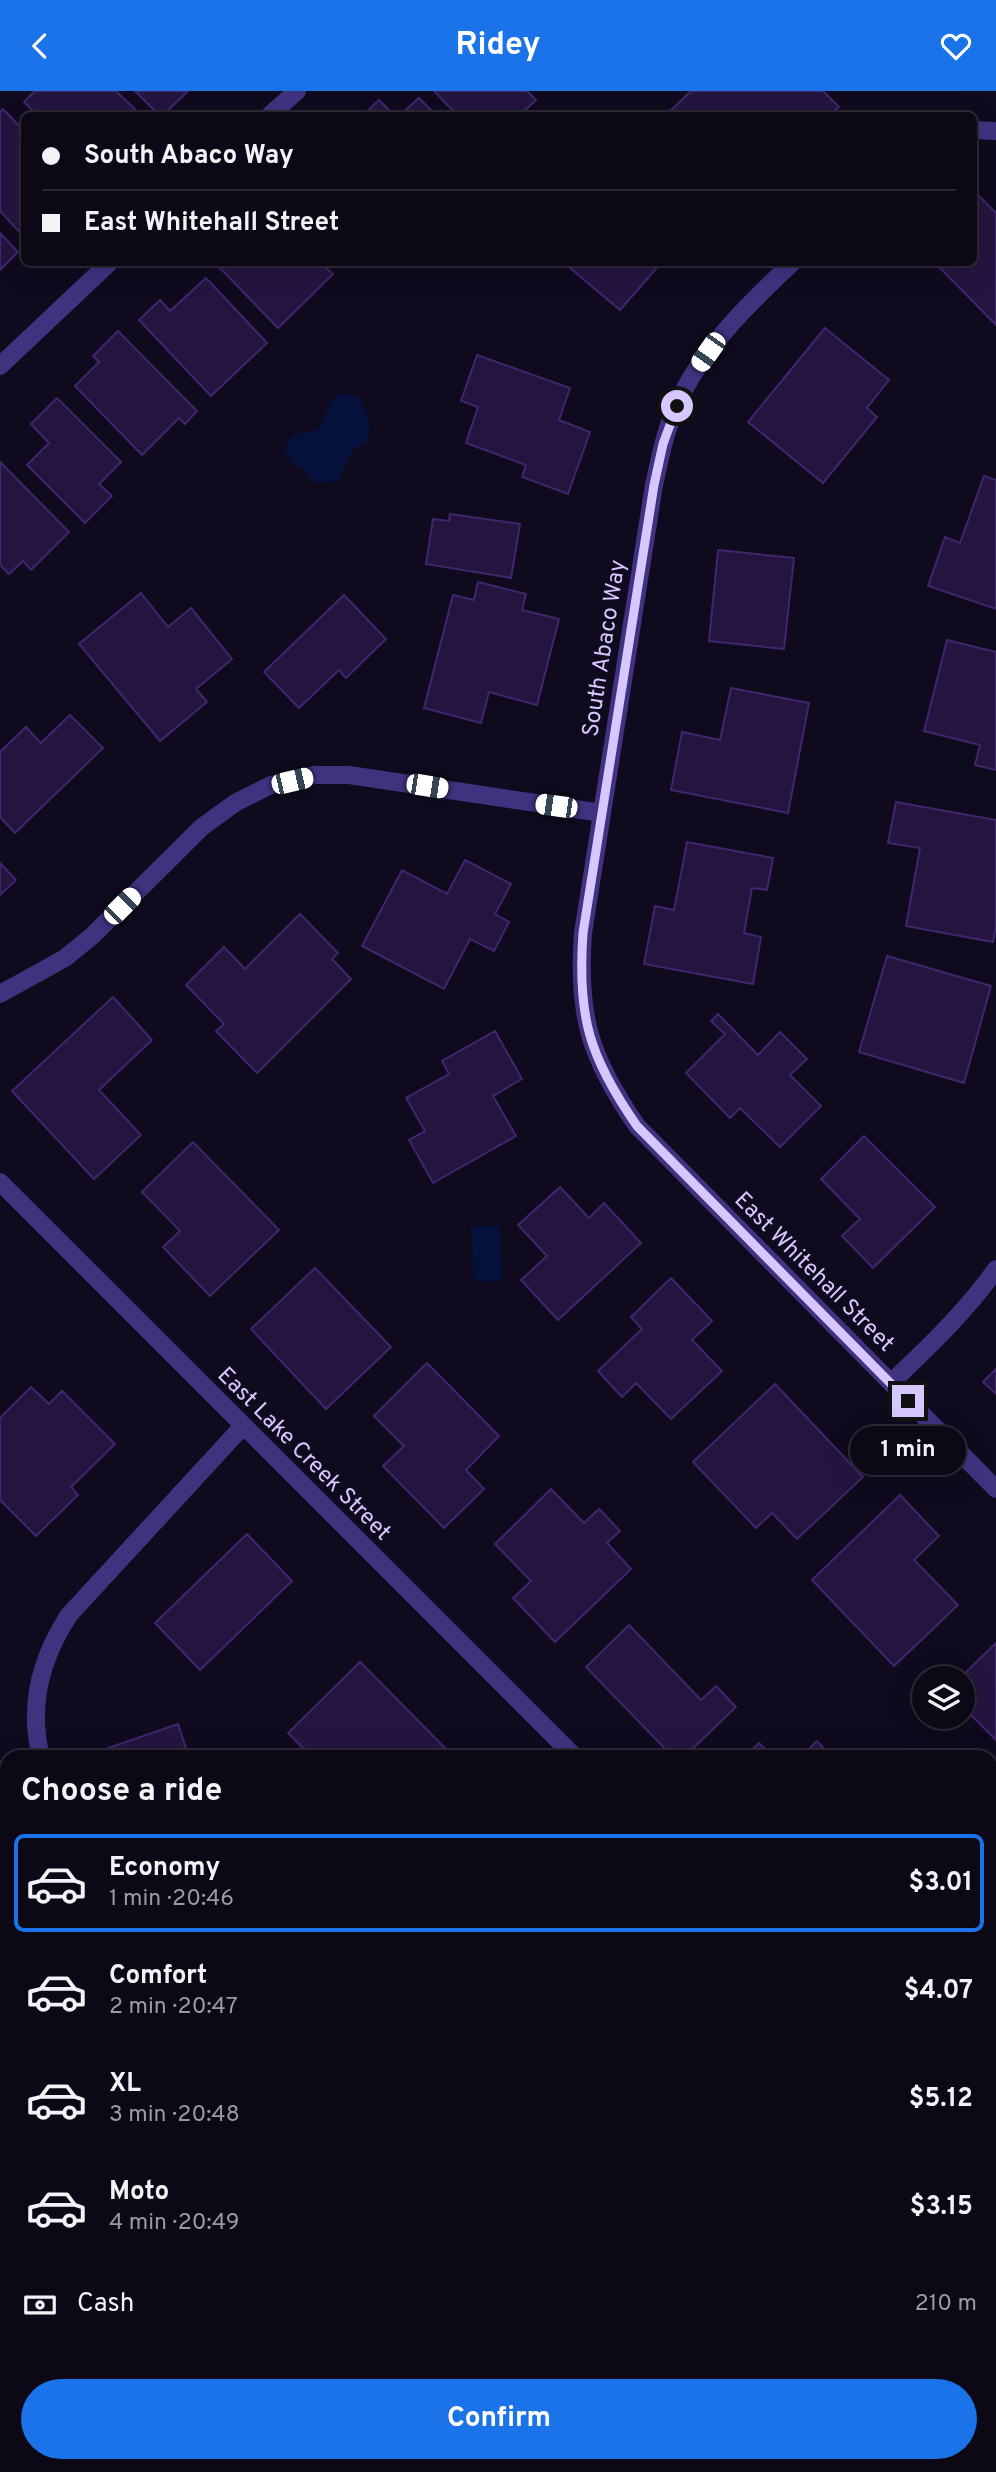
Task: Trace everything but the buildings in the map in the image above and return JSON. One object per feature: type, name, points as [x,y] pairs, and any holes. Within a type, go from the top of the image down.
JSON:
[{"type":"street","points":[[273,112],[296,91]]},
{"type":"street","points":[[977,130],[996,131]]},
{"type":"street","points":[[0,366],[106,266]]},
{"type":"street","name":"South Abaco Way","points":[[608,1081],[595,1054],[584,1015],[580,974],[583,933],[654,485],[663,444],[677,406],[696,369],[747,305],[789,266]]},
{"type":"street","points":[[0,994],[65,958],[92,936],[202,827],[235,803],[271,785],[314,775],[349,775],[602,813]]},
{"type":"street","name":"East Whitehall Street","points":[[608,1081],[637,1126],[996,1489]]},
{"type":"street","name":"East Lake Creek Street","points":[[0,1182],[568,1750]]},
{"type":"street","points":[[891,1383],[955,1320],[996,1269]]},
{"type":"street","points":[[40,1750],[35,1710],[41,1670],[55,1636],[69,1615],[243,1426]]},
{"type":"shaded area","points":[[341,394],[352,394],[363,403],[369,424],[368,438],[366,443],[350,455],[341,476],[328,483],[315,483],[291,462],[285,451],[287,442],[295,434],[312,432],[321,426],[331,400]]},
{"type":"shaded area","points":[[471,1226],[500,1226],[502,1281],[474,1282]]},
{"type":"route","points":[[677,406],[663,444],[654,485],[583,933],[580,974],[584,1015],[595,1054],[612,1090],[637,1126],[908,1401]]}]
